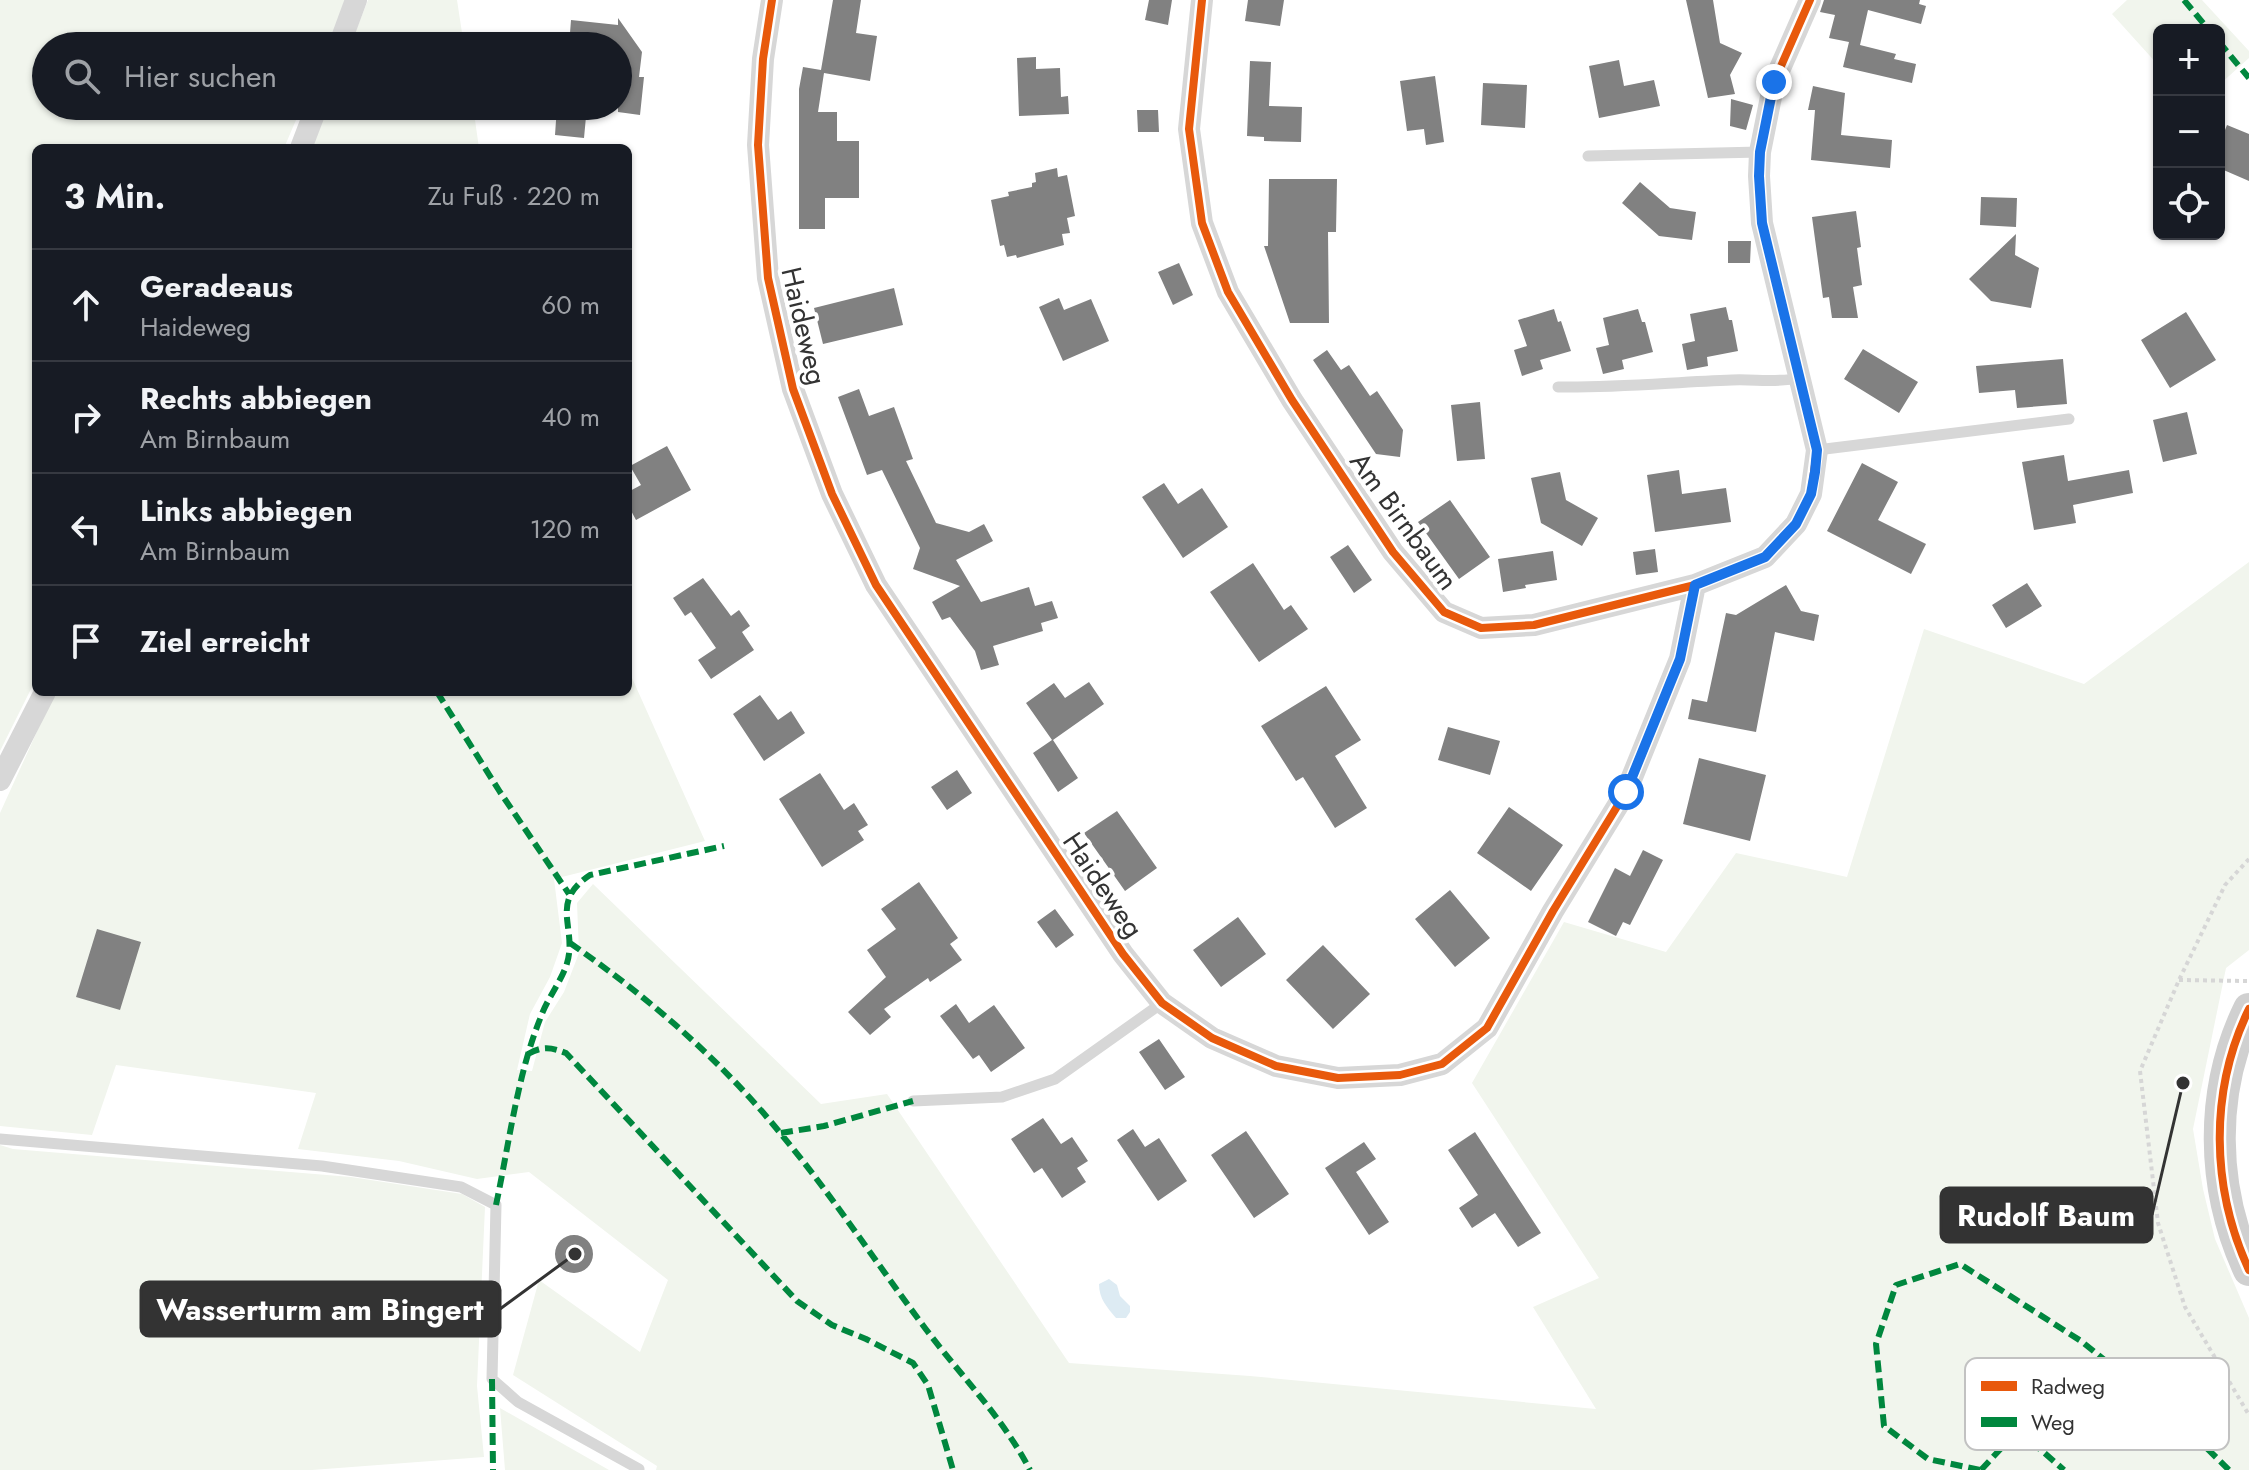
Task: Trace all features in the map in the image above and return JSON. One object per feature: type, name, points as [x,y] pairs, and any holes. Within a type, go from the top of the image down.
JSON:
[{"type":"main road","points":[[2249,1009],[2233,1047],[2225,1077],[2219,1138],[2225,1198],[2249,1270]]},
{"type":"street","points":[[344,32],[356,0]]},
{"type":"street","name":"Haideweg","points":[[772,0],[763,59],[758,145],[768,278],[793,389],[832,494],[876,585],[1123,954],[1162,1003],[1212,1038],[1276,1066],[1338,1078],[1400,1075],[1442,1064],[1487,1028],[1553,911],[1626,792],[1680,659],[1695,585]]},
{"type":"street","name":"Am Birnbaum","points":[[1202,0],[1189,129],[1202,223],[1228,292],[1292,400],[1403,564],[1444,612],[1481,628],[1534,625],[1695,585],[1765,557],[1796,524],[1811,494],[1817,450],[1762,223],[1759,176],[1760,152],[1774,82],[1810,0]]},
{"type":"street","points":[[303,144],[312,120]]},
{"type":"street","points":[[0,780],[43,696]]},
{"type":"lane","points":[[1588,156],[1760,152]]},
{"type":"lane","points":[[1558,387],[1618,388],[1736,380],[1783,382],[1800,378]]},
{"type":"lane","points":[[1817,450],[2069,419]]},
{"type":"lane","points":[[913,1101],[1002,1097],[1055,1079],[1162,1003]]},
{"type":"lane","points":[[0,1139],[322,1166],[461,1187],[473,1193],[496,1205],[492,1379],[518,1402],[639,1469]]},
{"type":"path","points":[[2215,1358],[2185,1307],[2158,1223],[2140,1071],[2225,885],[2249,859]]},
{"type":"path","points":[[2179,980],[2249,981]]},
{"type":"path","points":[[2229,1381],[2249,1415]]},
{"type":"shaded area","points":[[0,0],[345,0],[334,32],[32,32],[32,120],[296,120],[286,144],[32,144],[32,687],[0,751]]},
{"type":"shaded area","points":[[368,0],[457,0],[462,32],[355,32]]},
{"type":"shaded area","points":[[2127,0],[2202,0],[2224,24],[2153,24],[2153,59],[2112,14]]},
{"type":"shaded area","points":[[2225,25],[2249,51],[2249,58],[2225,80]]},
{"type":"shaded area","points":[[323,120],[475,120],[478,144],[314,144]]},
{"type":"shaded area","points":[[2249,562],[2249,950],[2226,968],[2193,1129],[2215,1239],[2249,1318],[2249,1470],[656,1470],[657,1466],[513,1375],[539,1280],[640,1352],[668,1280],[529,1172],[477,1179],[399,1161],[298,1149],[316,1093],[116,1065],[92,1135],[0,1126],[0,813],[53,696],[632,696],[632,678],[705,841],[554,879],[562,943],[550,977],[530,1014],[517,1070],[532,1071],[545,1022],[564,992],[579,953],[577,903],[593,884],[821,1104],[887,1094],[1069,1363],[1250,1376],[1596,1409],[1533,1307],[1599,1278],[1472,1083],[1564,922],[1666,952],[1736,853],[1847,877],[1924,629],[2084,684]]},
{"type":"shaded area","points":[[0,1145],[13,1149],[351,1177],[462,1194],[485,1207],[477,1386],[484,1457],[312,1470],[0,1470]]},
{"type":"shaded area","points":[[1109,1279],[1117,1285],[1120,1296],[1130,1306],[1126,1318],[1116,1318],[1102,1298],[1099,1284]]},
{"type":"shaded area","points":[[500,1408],[609,1470],[505,1470]]},
{"type":"building","points":[[833,0],[861,0],[856,33],[877,36],[870,81],[824,73],[818,112],[837,112],[837,141],[859,141],[859,198],[825,198],[825,229],[799,229],[799,89],[803,67],[821,70]]},
{"type":"building","points":[[1149,0],[1172,0],[1168,25],[1145,20]]},
{"type":"building","points":[[1248,0],[1284,0],[1280,26],[1245,21]]},
{"type":"building","points":[[1686,0],[1713,0],[1720,43],[1742,53],[1730,75],[1735,94],[1708,98]]},
{"type":"building","points":[[1824,0],[1920,0],[1919,4],[1926,6],[1921,24],[1868,10],[1860,45],[1896,54],[1894,59],[1916,64],[1912,83],[1843,67],[1849,42],[1829,38],[1835,15],[1820,12]]},
{"type":"building","points":[[618,18],[628,32],[570,32],[571,20],[618,25]]},
{"type":"building","points":[[632,38],[642,52],[639,77],[644,77],[640,115],[632,114]]},
{"type":"building","points":[[1036,57],[1036,69],[1060,68],[1061,97],[1068,96],[1069,114],[1019,116],[1017,58]]},
{"type":"building","points":[[1619,60],[1624,86],[1654,80],[1660,106],[1599,118],[1589,66]]},
{"type":"building","points":[[1250,61],[1271,62],[1269,106],[1302,107],[1301,142],[1264,141],[1264,137],[1247,136]]},
{"type":"building","points":[[1435,76],[1444,142],[1426,145],[1424,129],[1407,131],[1400,81]]},
{"type":"building","points":[[1483,83],[1527,85],[1525,128],[1481,125]]},
{"type":"building","points":[[1813,86],[1845,93],[1841,135],[1892,140],[1890,168],[1811,160],[1815,110],[1808,110]]},
{"type":"building","points":[[1731,99],[1753,105],[1746,130],[1730,126]]},
{"type":"building","points":[[1137,110],[1158,110],[1159,132],[1138,132]]},
{"type":"building","points":[[556,120],[586,120],[584,138],[555,135]]},
{"type":"building","points":[[2227,125],[2249,134],[2249,181],[2225,171]]},
{"type":"building","points":[[1057,168],[1058,177],[1067,175],[1075,216],[1067,218],[1070,233],[1062,234],[1064,245],[1017,258],[1016,255],[1007,257],[1004,245],[1000,246],[991,200],[1009,196],[1008,192],[1032,187],[1032,183],[1036,182],[1035,173]]},
{"type":"building","points":[[1269,179],[1337,179],[1336,232],[1328,232],[1329,323],[1290,323],[1264,246],[1268,246]]},
{"type":"building","points":[[1640,182],[1670,208],[1696,212],[1692,240],[1659,236],[1622,203]]},
{"type":"building","points":[[1981,197],[2017,198],[2016,227],[1980,225]]},
{"type":"building","points":[[1856,211],[1862,285],[1853,287],[1858,318],[1832,318],[1829,297],[1823,298],[1812,217]]},
{"type":"building","points":[[2016,234],[2015,255],[2039,268],[2031,308],[1991,301],[1969,279]]},
{"type":"building","points":[[1728,241],[1751,241],[1750,263],[1728,263]]},
{"type":"building","points":[[1179,263],[1193,295],[1173,305],[1158,272]]},
{"type":"building","points":[[894,288],[903,325],[823,344],[814,308]]},
{"type":"building","points":[[1059,298],[1064,310],[1091,299],[1109,341],[1063,361],[1039,307]]},
{"type":"building","points":[[1726,307],[1738,351],[1707,357],[1708,366],[1687,370],[1682,344],[1695,341],[1690,314]]},
{"type":"building","points":[[1554,309],[1571,351],[1540,360],[1543,369],[1522,376],[1514,350],[1527,346],[1518,320]]},
{"type":"building","points":[[1638,309],[1653,352],[1622,360],[1624,369],[1603,374],[1596,348],[1609,345],[1603,318]]},
{"type":"building","points":[[2186,312],[2216,360],[2170,388],[2141,340]]},
{"type":"building","points":[[1863,349],[1918,382],[1899,413],[1844,379]]},
{"type":"building","points":[[1327,350],[1341,370],[1349,365],[1370,396],[1377,391],[1403,430],[1400,457],[1376,454],[1313,360]]},
{"type":"building","points":[[2063,359],[2067,404],[2017,408],[2015,390],[1979,393],[1976,366]]},
{"type":"building","points":[[859,389],[869,416],[894,407],[913,459],[906,461],[936,523],[969,532],[984,524],[993,541],[956,560],[981,602],[1029,587],[1035,606],[1052,601],[1058,618],[1041,623],[1043,631],[993,646],[999,665],[981,670],[975,651],[950,617],[942,620],[932,602],[960,586],[913,569],[920,548],[882,470],[867,475],[838,397]]},
{"type":"building","points":[[1480,402],[1485,459],[1457,461],[1451,405]]},
{"type":"building","points":[[2187,412],[2197,454],[2163,462],[2153,420]]},
{"type":"building","points":[[667,446],[691,490],[636,520],[632,512],[632,490],[641,485],[632,465]]},
{"type":"building","points":[[2064,455],[2068,481],[2129,470],[2133,493],[2073,505],[2076,523],[2034,530],[2022,462]]},
{"type":"building","points":[[1862,463],[1898,482],[1878,520],[1926,544],[1911,574],[1827,531]]},
{"type":"building","points":[[1679,470],[1682,494],[1726,488],[1731,522],[1655,532],[1647,475]]},
{"type":"building","points":[[1560,472],[1566,500],[1598,518],[1582,546],[1541,523],[1531,478]]},
{"type":"building","points":[[1164,483],[1178,504],[1202,488],[1228,527],[1183,558],[1142,497]]},
{"type":"building","points":[[1450,500],[1490,557],[1459,579],[1418,522]]},
{"type":"building","points":[[1348,545],[1372,580],[1354,593],[1330,557]]},
{"type":"building","points":[[1655,549],[1658,572],[1636,575],[1633,552]]},
{"type":"building","points":[[1553,551],[1557,580],[1503,592],[1498,559]]},
{"type":"building","points":[[1253,563],[1284,610],[1291,605],[1308,629],[1259,662],[1210,592]]},
{"type":"building","points":[[703,578],[731,616],[739,610],[750,626],[742,632],[754,650],[711,679],[698,660],[716,648],[691,612],[685,616],[673,598]]},
{"type":"building","points":[[2027,583],[2042,606],[2006,628],[1992,605]]},
{"type":"building","points":[[1786,585],[1801,611],[1819,615],[1814,641],[1775,632],[1756,732],[1688,719],[1692,699],[1707,702],[1726,613],[1736,615]]},
{"type":"building","points":[[1089,682],[1104,704],[1053,740],[1078,778],[1058,792],[1033,753],[1052,740],[1026,703],[1054,683],[1065,698]]},
{"type":"building","points":[[1326,686],[1361,740],[1335,756],[1367,808],[1335,828],[1303,777],[1296,781],[1261,726]]},
{"type":"building","points":[[760,695],[778,720],[791,711],[805,733],[764,761],[733,714]]},
{"type":"building","points":[[1448,727],[1500,741],[1490,775],[1438,760]]},
{"type":"building","points":[[1699,758],[1766,775],[1750,841],[1683,824]]},
{"type":"building","points":[[957,770],[972,793],[947,810],[931,787]]},
{"type":"building","points":[[820,773],[844,810],[854,803],[868,825],[858,831],[864,840],[822,867],[779,799]]},
{"type":"building","points":[[1509,807],[1563,845],[1531,891],[1477,853]]},
{"type":"building","points":[[1117,811],[1157,868],[1125,891],[1084,833]]},
{"type":"building","points":[[1643,850],[1663,860],[1630,925],[1623,922],[1616,936],[1588,922],[1615,868],[1630,876]]},
{"type":"building","points":[[919,882],[958,938],[950,944],[962,960],[930,982],[928,978],[884,1009],[891,1017],[870,1035],[848,1012],[886,977],[867,950],[896,929],[881,909]]},
{"type":"building","points":[[1450,890],[1490,938],[1455,967],[1415,919]]},
{"type":"building","points":[[1055,909],[1074,935],[1056,948],[1037,922]]},
{"type":"building","points":[[1238,917],[1266,954],[1221,987],[1193,950]]},
{"type":"building","points":[[97,929],[141,942],[120,1010],[76,997]]},
{"type":"building","points":[[1323,945],[1370,994],[1333,1029],[1286,980]]},
{"type":"building","points":[[956,1004],[969,1023],[994,1005],[1025,1048],[991,1072],[979,1055],[973,1059],[940,1016]]},
{"type":"building","points":[[1159,1039],[1185,1077],[1165,1090],[1139,1052]]},
{"type":"building","points":[[1043,1118],[1061,1144],[1072,1137],[1088,1161],[1077,1168],[1086,1182],[1062,1198],[1042,1168],[1034,1173],[1011,1139]]},
{"type":"building","points":[[1133,1129],[1145,1147],[1159,1138],[1187,1181],[1158,1201],[1117,1140]]},
{"type":"building","points":[[1246,1131],[1289,1194],[1254,1218],[1211,1155]]},
{"type":"building","points":[[1475,1132],[1541,1233],[1518,1247],[1495,1213],[1472,1228],[1459,1208],[1478,1195],[1448,1150]]},
{"type":"building","points":[[1364,1142],[1376,1159],[1356,1172],[1389,1222],[1369,1235],[1325,1168]]},
{"type":"building","points":[[574,1235],[588,1240],[593,1254],[588,1268],[574,1273],[560,1268],[555,1254],[560,1240]]},
{"type":"marked path","points":[[2184,0],[2204,24]]},
{"type":"marked path","points":[[2225,49],[2249,78]]},
{"type":"marked path","points":[[440,696],[569,894]]},
{"type":"marked path","points":[[496,1205],[525,1064],[543,1012],[569,955],[567,907],[570,896],[590,875],[724,846]]},
{"type":"marked path","points":[[570,943],[682,1031],[758,1107],[818,1180],[922,1324],[993,1413],[1030,1470]]},
{"type":"marked path","points":[[528,1054],[547,1048],[566,1053],[797,1301],[832,1325],[913,1363],[928,1385],[953,1470]]},
{"type":"marked path","points":[[781,1133],[824,1126],[913,1101]]},
{"type":"marked path","points":[[1980,1470],[1928,1459],[1884,1426],[1876,1344],[1896,1285],[1960,1264],[2081,1341],[2102,1358]]},
{"type":"marked path","points":[[492,1379],[493,1470]]},
{"type":"marked path","points":[[1981,1470],[2000,1450]]},
{"type":"marked path","points":[[2041,1450],[2064,1470]]},
{"type":"marked path","points":[[2209,1450],[2229,1470]]},
{"type":"cycle path","points":[[772,0],[763,59],[758,145],[768,278],[793,389],[832,494],[876,585],[1123,954],[1162,1003],[1212,1038],[1276,1066],[1338,1078],[1400,1075],[1442,1064],[1487,1028],[1553,911],[1626,792],[1680,659],[1695,585]]},
{"type":"cycle path","points":[[1202,0],[1189,129],[1202,223],[1228,292],[1292,400],[1393,552],[1444,612],[1481,628],[1534,625],[1695,585],[1765,557],[1796,524],[1811,494],[1817,450],[1762,223],[1759,176],[1760,152],[1774,82],[1810,0]]},
{"type":"cycle path","points":[[2249,1009],[2227,1073],[2221,1106],[2220,1140],[2227,1206],[2249,1270]]},
{"type":"place","name":"Rudolf Baum","points":[[2183,1083]]},
{"type":"place","name":"Wasserturm am Bingert","points":[[575,1254]]},
{"type":"route","points":[[1626,792],[1680,659],[1695,585],[1765,557],[1796,524],[1811,494],[1817,450],[1762,223],[1760,152],[1774,82]]}]
